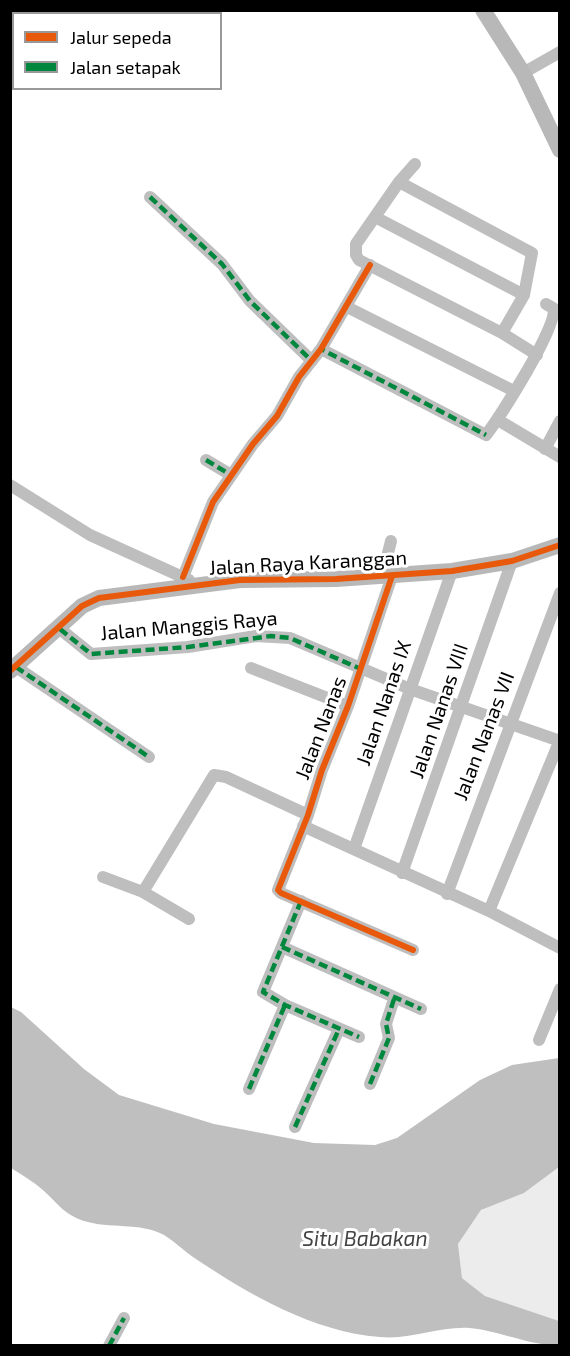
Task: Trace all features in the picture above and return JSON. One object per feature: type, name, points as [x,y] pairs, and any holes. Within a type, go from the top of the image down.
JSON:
[{"type":"street","points":[[483,10],[523,72],[560,150]]},
{"type":"street","points":[[523,72],[560,52]]},
{"type":"street","points":[[415,164],[399,182],[355,249],[359,260],[502,333],[537,355]]},
{"type":"street","points":[[399,182],[532,253],[524,295],[502,333]]},
{"type":"street","points":[[150,197],[222,264],[250,301],[312,361]]},
{"type":"street","points":[[375,217],[524,295]]},
{"type":"street","points":[[10,485],[90,535],[190,581],[213,502],[277,416],[299,377],[321,349],[370,265]]},
{"type":"street","points":[[321,349],[486,435],[498,420],[537,355],[555,317],[553,308],[546,304]]},
{"type":"street","points":[[346,307],[514,391]]},
{"type":"street","points":[[498,420],[560,457]]},
{"type":"street","points":[[545,449],[560,421]]},
{"type":"street","points":[[206,460],[231,475]]},
{"type":"street","name":"Jalan Nanas","points":[[301,901],[280,893],[278,890],[361,669],[387,576],[391,541]]},
{"type":"street","name":"Jalan Raya Karanggan","points":[[13,669],[60,629],[82,606],[99,598],[169,591],[190,581],[387,576],[452,571],[512,561],[560,545]]},
{"type":"street","name":"Jalan Nanas VIII","points":[[402,873],[512,561]]},
{"type":"street","name":"Jalan Nanas IX","points":[[354,849],[452,571]]},
{"type":"street","name":"Jalan Nanas VII","points":[[447,894],[560,593]]},
{"type":"street","name":"Jalan Manggis Raya","points":[[60,629],[91,654],[188,647],[256,636],[290,638],[410,689],[559,741]]},
{"type":"street","points":[[250,668],[348,706]]},
{"type":"street","points":[[13,669],[149,757]]},
{"type":"street","points":[[489,911],[559,741]]},
{"type":"street","points":[[143,892],[214,775],[226,777],[354,849],[447,894],[489,911],[560,948]]},
{"type":"street","points":[[103,877],[143,892],[189,919]]},
{"type":"street","points":[[359,1037],[285,1005],[263,992],[301,901],[413,950]]},
{"type":"street","points":[[282,947],[394,999],[421,1009]]},
{"type":"street","points":[[539,1040],[560,989]]},
{"type":"street","points":[[370,1084],[389,1038],[386,1024],[394,999]]},
{"type":"street","points":[[249,1089],[285,1005]]},
{"type":"street","points":[[295,1127],[339,1029]]},
{"type":"street","points":[[110,1346],[124,1318]]},
{"type":"shaded area","points":[[559,1167],[559,1321],[485,1296],[462,1278],[458,1244],[481,1210],[524,1193]]},
{"type":"water","name":"Situ Babakan","points":[[11,1007],[21,1012],[84,1069],[119,1095],[214,1124],[314,1143],[375,1145],[397,1138],[480,1080],[512,1065],[559,1058],[559,1167],[524,1193],[481,1210],[458,1244],[462,1278],[485,1296],[559,1321],[559,1345],[537,1343],[470,1328],[380,1337],[330,1328],[259,1297],[155,1231],[145,1228],[104,1225],[72,1216],[40,1188],[11,1168]]},
{"type":"marked path","points":[[150,197],[222,264],[250,301],[312,361]]},
{"type":"marked path","points":[[318,353],[321,349],[486,435]]},
{"type":"marked path","points":[[206,460],[231,475]]},
{"type":"marked path","points":[[60,629],[91,654],[188,647],[271,636],[290,638],[361,669]]},
{"type":"marked path","points":[[16,667],[149,757]]},
{"type":"marked path","points":[[301,901],[263,992],[285,1005],[359,1037]]},
{"type":"marked path","points":[[282,947],[421,1009]]},
{"type":"marked path","points":[[370,1084],[389,1038],[386,1024],[394,999]]},
{"type":"marked path","points":[[249,1089],[285,1005]]},
{"type":"marked path","points":[[295,1127],[339,1029]]},
{"type":"marked path","points":[[109,1346],[124,1318]]},
{"type":"cycle path","points":[[183,577],[213,502],[253,444],[277,416],[299,377],[321,349],[370,265]]},
{"type":"cycle path","points":[[10,671],[82,606],[99,598],[240,580],[336,579],[452,571],[512,561],[560,545]]},
{"type":"cycle path","points":[[392,576],[348,706],[278,890],[413,950]]}]
